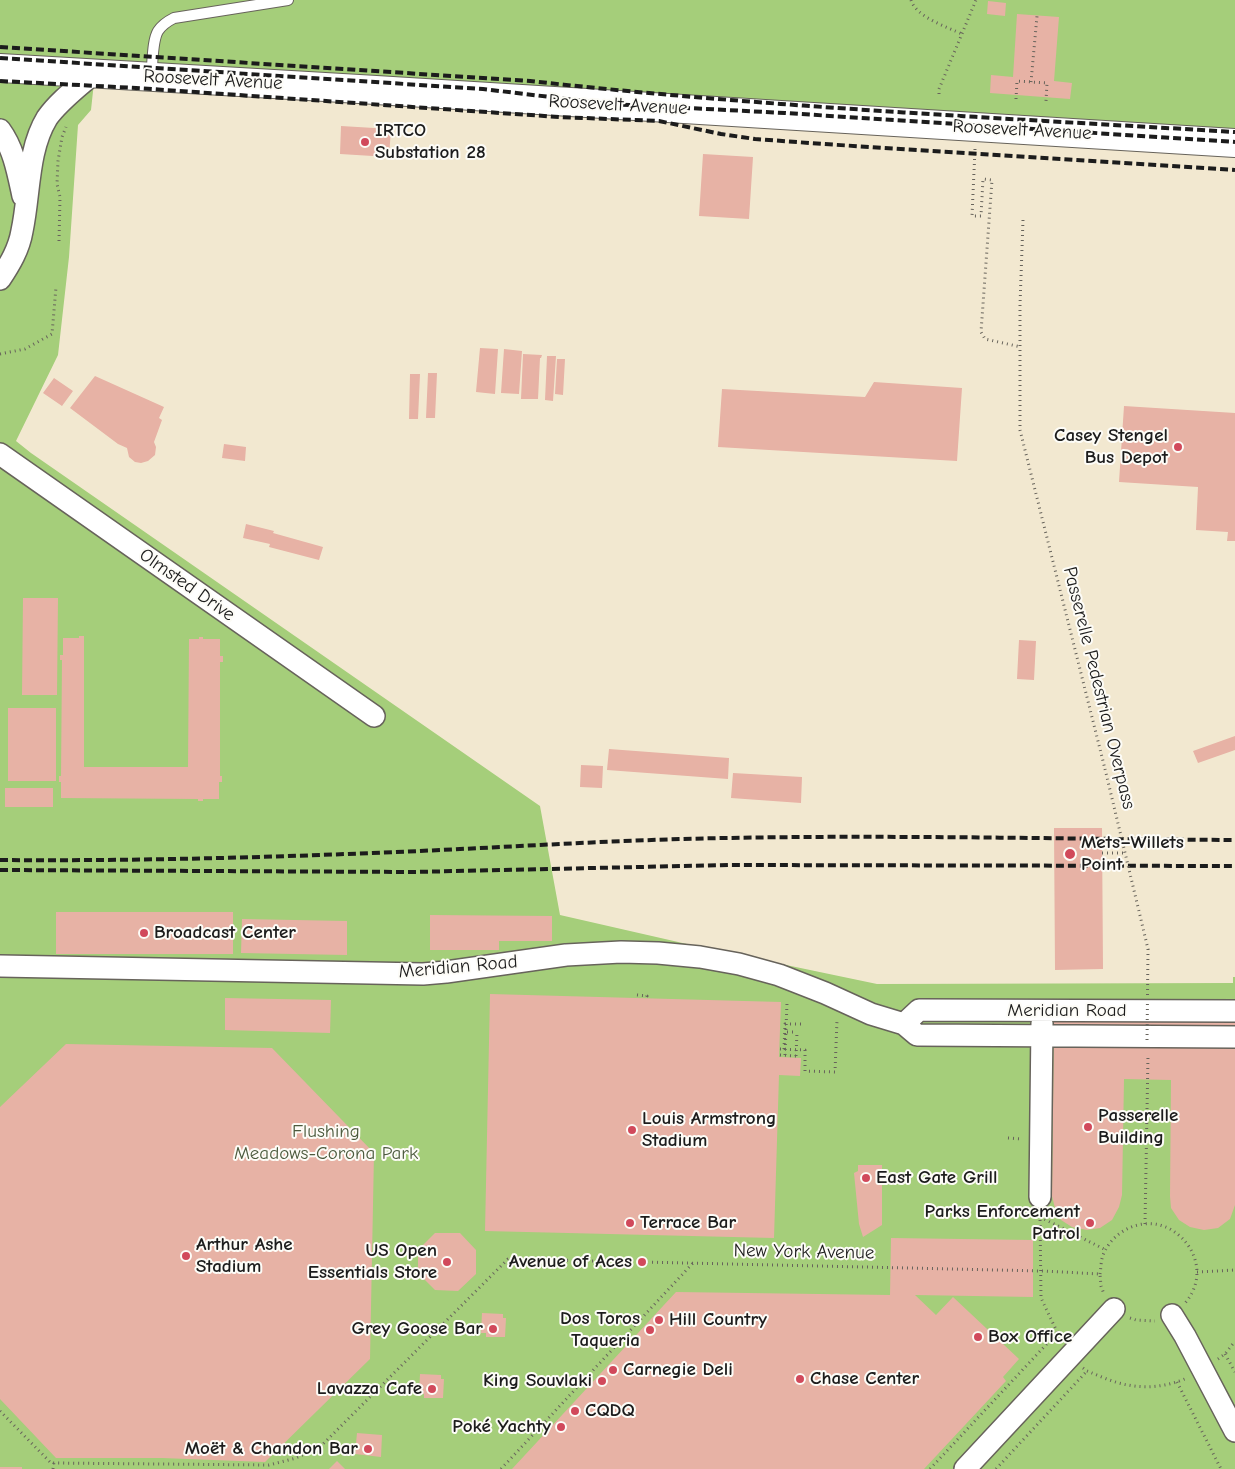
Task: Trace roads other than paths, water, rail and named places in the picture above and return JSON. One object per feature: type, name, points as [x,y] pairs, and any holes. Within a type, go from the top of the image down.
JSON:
[{"type":"main road","name":"Roosevelt Avenue","points":[[0,68],[1235,143]]},
{"type":"street","points":[[0,279],[15,254],[19,243],[35,149],[43,127],[53,111],[94,73]]},
{"type":"street","points":[[0,130],[14,158],[25,206]]},
{"type":"street","name":"Olmsted Drive","points":[[0,454],[374,716]]},
{"type":"street","name":"Meridian Road","points":[[0,966],[423,974],[566,955],[658,952],[739,964],[779,975],[871,1014],[904,1024],[917,1035],[1235,1037]]},
{"type":"street","name":"Meridian Road","points":[[904,1024],[920,1010],[1235,1011]]},
{"type":"street","points":[[1040,1207],[1042,1011]]},
{"type":"street","points":[[965,1469],[1114,1309]]},
{"type":"street","points":[[1172,1315],[1235,1431]]},
{"type":"lane","points":[[151,76],[158,31],[174,18],[288,0]]},
{"type":"railway","points":[[0,47],[530,81],[794,105],[1235,132]]},
{"type":"railway","points":[[0,58],[483,89],[609,104],[785,113],[1235,142]]},
{"type":"railway","points":[[0,81],[136,88],[559,117],[659,121],[755,139],[1235,170]]},
{"type":"railway","points":[[0,860],[140,860],[279,856],[643,840],[751,838],[889,837],[1235,840]]},
{"type":"railway","points":[[0,870],[412,872],[729,865],[1235,866]]},
{"type":"place","name":"IRTCO Substation 28","points":[[365,142]]},
{"type":"place","name":"Casey Stengel Bus Depot","points":[[1178,447]]},
{"type":"place","name":"Mets–Willets Point","points":[[1070,854]]},
{"type":"place","name":"Broadcast Center","points":[[144,933]]},
{"type":"place","name":"Passerelle Building","points":[[1088,1127]]},
{"type":"place","name":"Louis Armstrong Stadium","points":[[632,1130]]},
{"type":"place","name":"East Gate Grill","points":[[866,1178]]},
{"type":"place","name":"Terrace Bar","points":[[630,1223]]},
{"type":"place","name":"Parks Enforcement Patrol","points":[[1090,1223]]},
{"type":"place","name":"Arthur Ashe Stadium","points":[[186,1256]]},
{"type":"place","name":"US Open Essentials Store","points":[[447,1262]]},
{"type":"place","name":"Avenue of Aces","points":[[642,1262]]},
{"type":"place","name":"Hill Country","points":[[659,1320]]},
{"type":"place","name":"Grey Goose Bar","points":[[493,1329]]},
{"type":"place","name":"Dos Toros Taqueria","points":[[650,1330]]},
{"type":"place","name":"Box Office","points":[[978,1337]]},
{"type":"place","name":"Carnegie Deli","points":[[613,1370]]},
{"type":"place","name":"Chase Center","points":[[800,1379]]},
{"type":"place","name":"King Souvlaki","points":[[602,1381]]},
{"type":"place","name":"Lavazza Cafe","points":[[432,1389]]},
{"type":"place","name":"CQDQ","points":[[575,1411]]},
{"type":"place","name":"Poké Yachty","points":[[561,1427]]},
{"type":"place","name":"Moët & Chandon Bar","points":[[368,1449]]},
{"type":"park label","name":"Flushing Meadows-Corona Park","points":[[326,1143]]}]
